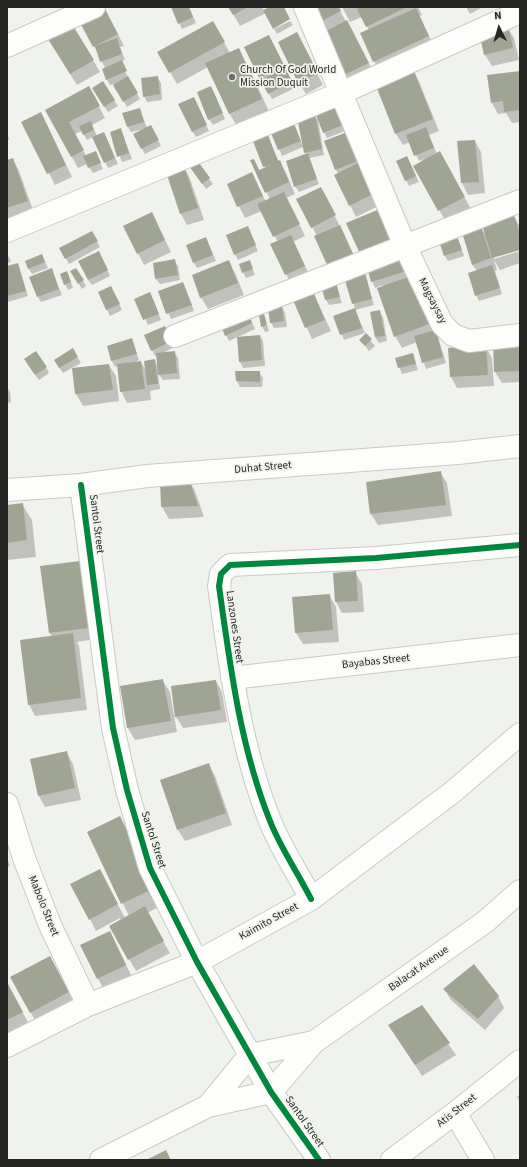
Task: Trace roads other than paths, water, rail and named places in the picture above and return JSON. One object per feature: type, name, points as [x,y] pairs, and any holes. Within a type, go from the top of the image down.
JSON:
[{"type":"street","points":[[7,46],[94,7]]},
{"type":"street","name":"Magsaysay","points":[[305,7],[405,246],[442,324],[452,335],[469,341],[520,335]]},
{"type":"street","points":[[7,231],[341,93],[520,12]]},
{"type":"street","points":[[175,336],[520,201]]},
{"type":"street","name":"Duhat Street","points":[[7,490],[81,485],[147,476],[458,453],[520,446]]},
{"type":"street","name":"Santol Street","points":[[81,485],[113,728],[127,790],[150,868],[197,962],[271,1092],[319,1160]]},
{"type":"street","name":"Lanzones Street","points":[[311,898],[270,822],[252,765],[232,678],[219,586],[221,574],[230,565],[376,558],[520,545]]},
{"type":"street","name":"Bayabas Street","points":[[232,678],[520,645]]},
{"type":"street","name":"Kaimito Street","points":[[7,1046],[88,1005],[197,962],[311,898],[454,791],[520,734]]},
{"type":"street","name":"Mabolo Street","points":[[7,804],[24,858],[50,925],[88,1005]]},
{"type":"street","name":"Balacat Avenue","points":[[271,1092],[314,1042],[485,922],[520,891]]},
{"type":"street","name":"Balacat Avenue","points":[[250,1055],[314,1042]]},
{"type":"street","points":[[208,1106],[250,1055]]},
{"type":"street","name":"Atis Street","points":[[392,1160],[455,1113],[520,1061]]},
{"type":"street","points":[[100,1160],[208,1106],[271,1092]]},
{"type":"street","points":[[455,1113],[483,1160]]},
{"type":"place","name":"Church Of God World Mission Duquit","points":[[232,77]]}]
